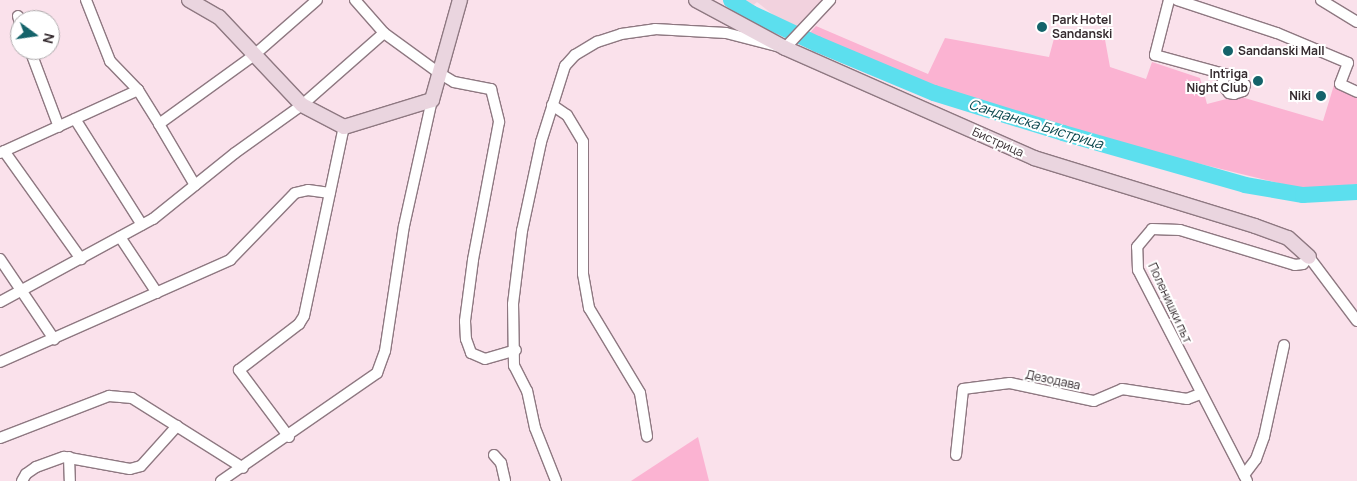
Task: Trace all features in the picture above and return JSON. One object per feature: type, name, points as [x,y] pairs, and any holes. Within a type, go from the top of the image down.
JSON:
[{"type":"street","points":[[86,0],[110,61],[138,90],[195,185]]},
{"type":"street","points":[[189,0],[219,17],[253,56],[302,105],[344,127],[432,100]]},
{"type":"street","points":[[159,124],[253,56],[317,0]]},
{"type":"street","points":[[355,0],[384,33],[439,74],[454,82],[491,89],[499,122],[473,260],[465,321],[466,339],[471,353],[484,359],[516,350]]},
{"type":"street","points":[[221,481],[289,437],[376,373],[382,363],[404,226],[432,100],[460,0]]},
{"type":"street","name":"Бистрица","points":[[696,0],[788,45],[1034,158],[1255,226],[1288,238],[1308,257]]},
{"type":"street","points":[[556,481],[535,428],[527,391],[514,366],[516,350],[513,304],[520,240],[552,105],[565,66],[574,55],[621,34],[655,29],[726,32],[788,45],[830,0]]},
{"type":"street","points":[[1169,0],[1155,55],[1225,75]]},
{"type":"street","points":[[1177,0],[1277,33],[1348,63],[1340,84],[1357,92]]},
{"type":"street","points":[[1321,0],[1357,22]]},
{"type":"street","points":[[0,302],[142,225],[302,105],[384,33]]},
{"type":"street","points":[[34,60],[59,127]]},
{"type":"street","points":[[81,259],[2,152],[138,90]]},
{"type":"street","points":[[552,105],[567,115],[583,142],[583,274],[589,308],[640,393],[647,436]]},
{"type":"street","points":[[75,119],[142,225]]},
{"type":"street","points":[[289,437],[239,370],[299,324],[304,316],[344,127]]},
{"type":"street","points":[[0,362],[230,260],[295,193],[308,190],[330,193]]},
{"type":"street","name":"Поленишки път","points":[[1246,478],[1200,394],[1138,270],[1137,247],[1152,229],[1180,230],[1295,265],[1303,264],[1308,257]]},
{"type":"street","points":[[120,237],[156,293]]},
{"type":"street","points":[[1308,257],[1357,321]]},
{"type":"street","points":[[0,260],[54,338]]},
{"type":"street","points":[[1246,478],[1256,459],[1264,437],[1284,345]]},
{"type":"street","name":"Дезодава","points":[[956,455],[963,389],[1010,383],[1094,401],[1122,389],[1187,399],[1200,394]]},
{"type":"street","points":[[0,438],[108,396],[132,398],[243,468]]},
{"type":"street","points":[[22,481],[26,474],[36,467],[69,457],[130,469],[140,466],[177,426]]},
{"type":"street","points":[[494,455],[501,463],[505,481]]},
{"type":"street","points":[[69,457],[70,481]]},
{"type":"shaded area","points":[[736,0],[822,0],[794,31],[757,2],[749,9]]},
{"type":"shaded area","points":[[816,26],[928,74],[945,38],[1049,57],[1056,31],[1104,34],[1110,67],[1146,79],[1152,62],[1200,78],[1207,104],[1238,96],[1323,121],[1334,85],[1357,98],[1357,184],[1307,190],[1103,140],[924,84],[807,36]]},
{"type":"shaded area","points":[[698,437],[709,481],[631,481]]},
{"type":"waterway","name":"Санданска Бистрица","points":[[731,0],[751,13],[817,44],[934,93],[1063,133],[1245,185],[1303,195],[1357,192]]},
{"type":"place","name":"Park Hotel Sandanski","points":[[1042,27]]},
{"type":"place","name":"Sandanski Mall","points":[[1228,51]]},
{"type":"place","name":"Intriga Night Club","points":[[1258,81]]},
{"type":"place","name":"Niki","points":[[1321,96]]}]
